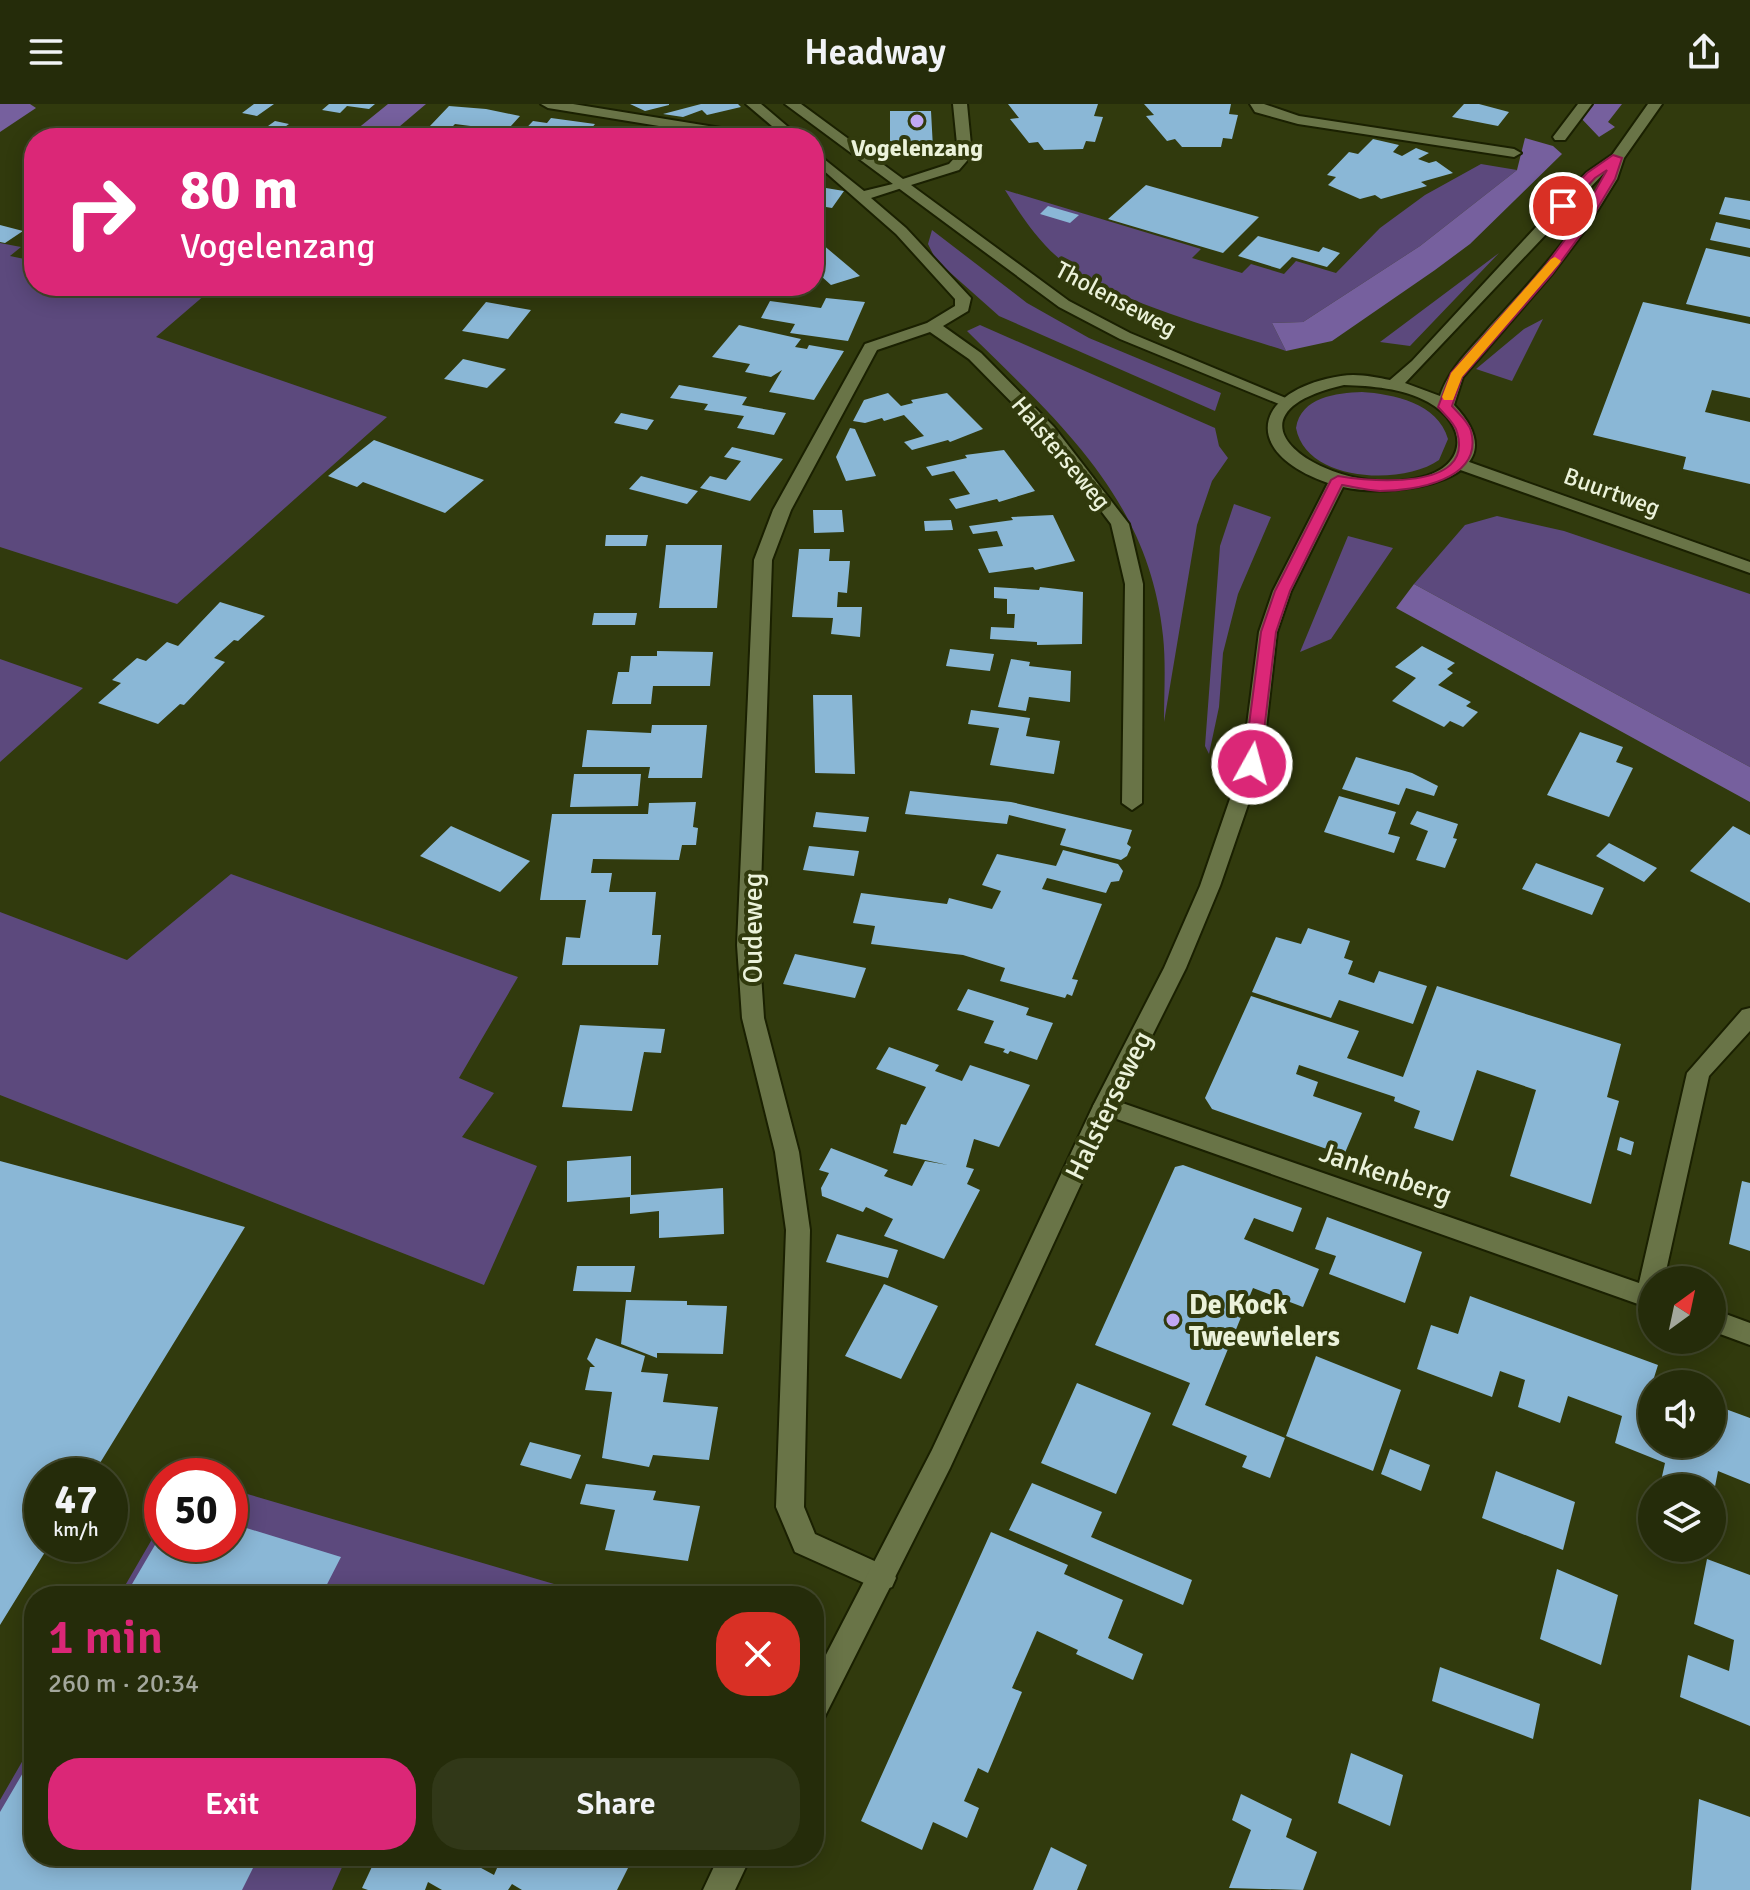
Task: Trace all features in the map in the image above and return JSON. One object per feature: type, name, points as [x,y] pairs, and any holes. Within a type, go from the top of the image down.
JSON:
[{"type":"street","points":[[548,104],[696,128]]},
{"type":"street","points":[[753,104],[782,128]]},
{"type":"street","name":"Tholenseweg","points":[[792,104],[1064,304],[1125,336],[1285,401]]},
{"type":"street","points":[[824,164],[862,196],[954,167],[965,155],[960,104]]},
{"type":"street","points":[[1257,104],[1260,109],[1298,120],[1514,153]]},
{"type":"street","points":[[1560,137],[1585,104]]},
{"type":"street","points":[[1445,407],[1455,376],[1547,271],[1581,226],[1610,179],[1617,158],[1655,104]]},
{"type":"street","points":[[1395,384],[1418,364],[1591,176],[1617,158]]},
{"type":"street","name":"Oudeweg","points":[[862,196],[901,231],[963,298],[963,308],[932,326],[871,347],[782,510],[763,560],[748,945],[753,1018],[787,1152],[798,1230],[790,1507],[805,1543],[882,1578]]},
{"type":"street","name":"Halsterseweg","points":[[932,326],[975,356],[1048,430],[1120,524],[1134,584],[1132,803]]},
{"type":"street","points":[[1344,380],[1395,384],[1423,393],[1445,407],[1464,429],[1465,453],[1448,472],[1417,484],[1378,487],[1338,480],[1316,472],[1285,450],[1274,424],[1277,412],[1285,401],[1300,391],[1344,380]]},
{"type":"street","name":"Buurtweg","points":[[1458,463],[1750,568]]},
{"type":"street","name":"Halsterseweg","points":[[824,1689],[882,1578],[1105,1106],[1175,968],[1210,886],[1252,764],[1268,632],[1282,591],[1338,480]]},
{"type":"street","name":"Jankenberg","points":[[1657,1266],[1698,1073],[1750,1016]]},
{"type":"street","name":"Jankenberg","points":[[1105,1106],[1638,1293]]},
{"type":"street","points":[[1726,1325],[1750,1334]]},
{"type":"street","points":[[718,1890],[731,1866]]},
{"type":"shaded area","points":[[0,104],[30,104],[36,108],[0,132]]},
{"type":"shaded area","points":[[388,104],[426,104],[398,128],[358,128]]},
{"type":"shaded area","points":[[1589,104],[1622,104],[1608,122],[1615,127],[1599,137],[1579,116]]},
{"type":"shaded area","points":[[1525,138],[1553,146],[1562,154],[1470,244],[1332,341],[1286,351],[1272,323],[1303,322],[1420,246],[1517,170]]},
{"type":"shaded area","points":[[1481,164],[1517,170],[1420,246],[1303,322],[1272,323],[1286,351],[1176,316],[1096,283],[1073,269],[1043,243],[1005,190],[1201,249],[1192,258],[1242,273],[1251,264],[1284,274],[1296,261],[1336,273],[1380,228],[1425,195]]},
{"type":"shaded area","points":[[932,230],[1027,303],[1089,338],[1221,393],[1215,411],[999,316],[936,260],[928,244]]},
{"type":"shaded area","points":[[0,243],[21,247],[10,256],[24,259],[24,296],[204,296],[156,337],[387,417],[177,604],[0,547]]},
{"type":"shaded area","points":[[1499,253],[1410,346],[1380,342]]},
{"type":"shaded area","points":[[1543,319],[1512,381],[1476,369],[1524,329]]},
{"type":"shaded area","points":[[980,325],[1215,428],[1219,446],[1228,458],[1212,481],[1197,525],[1164,722],[1163,636],[1154,587],[1139,543],[1119,503],[1066,431],[967,331]]},
{"type":"shaded area","points":[[1362,392],[1400,398],[1435,417],[1448,439],[1439,460],[1402,474],[1380,476],[1336,469],[1317,459],[1303,446],[1296,428],[1305,409],[1331,396]]},
{"type":"shaded area","points":[[1234,504],[1271,517],[1238,594],[1223,653],[1219,707],[1209,754],[1205,746],[1220,546]]},
{"type":"shaded area","points":[[1497,516],[1564,531],[1750,594],[1750,767],[1414,584],[1465,525]]},
{"type":"shaded area","points":[[1348,536],[1393,548],[1331,639],[1300,652]]},
{"type":"shaded area","points":[[1414,584],[1750,767],[1750,802],[1396,608]]},
{"type":"shaded area","points":[[0,659],[83,688],[0,762]]},
{"type":"shaded area","points":[[231,874],[518,977],[459,1078],[494,1093],[462,1137],[537,1166],[484,1285],[0,1095],[0,912],[127,960]]},
{"type":"shaded area","points":[[248,1494],[561,1586],[125,1586],[144,1553],[144,1562],[248,1562]]},
{"type":"shaded area","points":[[24,1758],[24,1866],[343,1866],[332,1890],[0,1890],[0,1800]]},
{"type":"building","points":[[254,104],[274,104],[257,116],[242,113]]},
{"type":"building","points":[[329,104],[375,104],[369,109],[347,106],[340,113],[322,110]]},
{"type":"building","points":[[630,104],[669,104],[669,105],[645,111]]},
{"type":"building","points":[[701,104],[738,104],[741,107],[707,115],[702,110],[683,117],[663,114]]},
{"type":"building","points":[[1008,104],[1098,104],[1094,116],[1103,117],[1095,142],[1086,141],[1083,149],[1044,150],[1038,142],[1029,143],[1010,119],[1019,118]]},
{"type":"building","points":[[1144,104],[1231,104],[1229,114],[1238,115],[1232,139],[1223,138],[1221,147],[1182,147],[1175,139],[1167,141],[1146,116],[1154,115]]},
{"type":"building","points":[[1464,104],[1479,104],[1509,112],[1498,126],[1452,117]]},
{"type":"building","points":[[449,106],[520,116],[509,128],[455,124],[451,128],[430,126]]},
{"type":"building","points":[[890,111],[931,111],[933,148],[900,148],[890,141]]},
{"type":"building","points":[[551,118],[595,124],[592,128],[526,128],[533,121],[547,123]]},
{"type":"building","points":[[275,121],[289,124],[283,128],[265,128]]},
{"type":"building","points":[[1373,139],[1399,145],[1393,152],[1402,156],[1416,148],[1429,153],[1418,159],[1429,163],[1436,161],[1453,173],[1421,182],[1427,186],[1381,199],[1375,195],[1360,199],[1328,185],[1336,177],[1327,175],[1349,152],[1358,154]]},
{"type":"building","points":[[1146,185],[1259,217],[1223,253],[1108,219]]},
{"type":"building","points":[[824,188],[844,191],[832,208],[824,207]]},
{"type":"building","points":[[1725,197],[1750,201],[1750,220],[1719,214]]},
{"type":"building","points":[[1048,206],[1079,215],[1070,223],[1040,214]]},
{"type":"building","points":[[1716,222],[1750,229],[1750,248],[1710,240]]},
{"type":"building","points":[[0,225],[23,231],[5,243],[0,242]]},
{"type":"building","points":[[1258,236],[1319,252],[1323,247],[1340,253],[1327,267],[1292,257],[1280,269],[1238,256]]},
{"type":"building","points":[[824,246],[860,276],[831,285],[824,279]]},
{"type":"building","points":[[1706,248],[1750,257],[1750,317],[1686,304]]},
{"type":"building","points":[[826,298],[865,302],[848,341],[790,333],[795,324],[761,318],[770,301],[821,308]]},
{"type":"building","points":[[486,302],[531,310],[508,339],[462,331]]},
{"type":"building","points":[[1643,302],[1750,324],[1750,398],[1712,390],[1705,412],[1750,422],[1750,484],[1683,469],[1686,457],[1593,435]]},
{"type":"building","points":[[739,325],[801,339],[795,347],[807,349],[809,345],[844,351],[814,400],[769,392],[782,370],[771,377],[745,372],[750,364],[712,357]]},
{"type":"building","points":[[463,359],[506,369],[487,388],[444,379]]},
{"type":"building","points":[[679,385],[747,397],[742,405],[786,413],[774,435],[737,428],[744,416],[704,410],[708,404],[670,398]]},
{"type":"building","points":[[888,393],[901,406],[913,403],[911,400],[947,393],[983,429],[950,442],[912,450],[904,442],[924,436],[904,415],[884,421],[882,418],[865,423],[853,421],[864,400]]},
{"type":"building","points":[[621,413],[654,420],[647,430],[614,423]]},
{"type":"building","points":[[850,428],[855,429],[876,476],[846,481],[836,457]]},
{"type":"building","points":[[374,440],[484,480],[445,513],[363,482],[357,487],[328,476]]},
{"type":"building","points":[[732,447],[783,459],[750,501],[700,488],[710,476],[726,480],[741,461],[724,457]]},
{"type":"building","points":[[1004,450],[1035,491],[999,502],[997,499],[956,509],[949,499],[970,494],[954,471],[932,476],[926,467],[967,458],[965,455]]},
{"type":"building","points":[[641,476],[698,491],[687,504],[629,489]]},
{"type":"building","points":[[813,510],[842,510],[844,532],[814,533]]},
{"type":"building","points":[[1053,515],[1075,561],[1035,570],[1033,567],[989,573],[978,549],[1003,546],[997,531],[973,534],[969,526],[1013,520],[1011,517]]},
{"type":"building","points":[[951,520],[953,530],[925,531],[924,521]]},
{"type":"building","points":[[606,535],[648,535],[646,546],[605,546]]},
{"type":"building","points":[[666,545],[722,545],[717,608],[659,608]]},
{"type":"building","points":[[799,549],[830,549],[829,561],[850,561],[847,593],[838,592],[837,607],[862,607],[860,637],[831,634],[833,618],[792,617]]},
{"type":"building","points":[[994,587],[1039,590],[1040,587],[1083,592],[1082,644],[1037,645],[1037,642],[990,639],[991,627],[1014,628],[1015,614],[1007,614],[1007,599],[994,598]]},
{"type":"building","points":[[220,602],[265,616],[214,658],[225,662],[184,705],[180,704],[158,724],[98,703],[121,683],[112,680],[137,658],[146,661],[167,642],[178,646]]},
{"type":"building","points":[[594,613],[637,613],[635,625],[592,625]]},
{"type":"building","points":[[1422,646],[1455,663],[1447,669],[1453,673],[1438,685],[1471,702],[1466,706],[1478,712],[1463,727],[1450,721],[1444,727],[1392,701],[1416,678],[1395,667]]},
{"type":"building","points":[[950,649],[994,654],[990,671],[946,666]]},
{"type":"building","points":[[657,651],[713,652],[710,686],[653,686],[651,704],[612,704],[618,672],[629,672],[631,656],[657,656]]},
{"type":"building","points":[[1011,659],[1030,662],[1029,666],[1071,671],[1070,702],[1029,697],[1026,711],[998,707]]},
{"type":"building","points":[[813,695],[852,695],[855,774],[815,773]]},
{"type":"building","points":[[971,710],[1030,718],[1026,736],[1060,741],[1054,774],[990,765],[999,728],[968,724]]},
{"type":"building","points":[[652,725],[707,725],[702,778],[648,778],[650,767],[582,767],[587,730],[651,733]]},
{"type":"building","points":[[1580,732],[1623,747],[1616,762],[1633,768],[1609,817],[1547,795]]},
{"type":"building","points":[[1356,757],[1412,773],[1438,786],[1434,796],[1406,788],[1399,805],[1342,789]]},
{"type":"building","points":[[574,774],[641,774],[638,806],[570,807]]},
{"type":"building","points":[[910,791],[1011,802],[1132,830],[1127,844],[1131,847],[1121,860],[1060,845],[1066,829],[1009,815],[1007,824],[905,814]]},
{"type":"building","points":[[1339,796],[1396,812],[1388,834],[1400,837],[1394,853],[1324,832]]},
{"type":"building","points":[[696,802],[693,827],[698,828],[696,845],[682,845],[679,860],[593,859],[591,873],[612,873],[609,892],[656,892],[652,935],[661,935],[658,965],[562,965],[566,937],[580,938],[586,900],[540,900],[552,814],[648,814],[649,803]]},
{"type":"building","points":[[1417,811],[1458,824],[1453,838],[1457,839],[1445,868],[1416,860],[1428,831],[1410,824]]},
{"type":"building","points":[[816,812],[869,817],[866,832],[813,827]]},
{"type":"building","points":[[451,826],[530,861],[500,892],[420,856]]},
{"type":"building","points":[[1733,826],[1750,835],[1750,903],[1690,871]]},
{"type":"building","points":[[1609,843],[1657,868],[1644,882],[1596,856]]},
{"type":"building","points":[[809,846],[859,851],[854,876],[803,870]]},
{"type":"building","points":[[1063,850],[1118,864],[1123,871],[1119,881],[1111,882],[1106,893],[1047,878],[1042,889],[1102,904],[1072,979],[1078,980],[1072,996],[1067,994],[1065,998],[1000,981],[1005,968],[963,955],[871,944],[875,926],[853,923],[861,893],[947,904],[949,898],[992,909],[1001,891],[982,885],[997,854],[1056,866]]},
{"type":"building","points":[[1536,863],[1604,888],[1592,915],[1522,889]]},
{"type":"building","points":[[1308,928],[1350,941],[1344,958],[1353,961],[1348,974],[1374,983],[1379,971],[1427,986],[1413,1024],[1339,1000],[1331,1018],[1252,992],[1276,937],[1301,944]]},
{"type":"building","points":[[795,954],[866,968],[855,998],[783,984]]},
{"type":"building","points":[[1437,986],[1621,1044],[1607,1097],[1619,1101],[1591,1204],[1510,1176],[1536,1090],[1477,1070],[1453,1141],[1414,1128],[1420,1111],[1394,1101],[1395,1097],[1299,1065],[1296,1074],[1318,1082],[1313,1096],[1362,1113],[1344,1155],[1212,1109],[1205,1098],[1251,996],[1359,1031],[1347,1058],[1403,1077]]},
{"type":"building","points":[[968,989],[1029,1008],[1026,1015],[1053,1023],[1037,1060],[1010,1051],[1008,1054],[1003,1052],[1005,1049],[984,1043],[994,1021],[957,1010]]},
{"type":"building","points":[[580,1025],[665,1029],[661,1053],[644,1052],[632,1111],[562,1107]]},
{"type":"building","points":[[889,1047],[939,1065],[935,1071],[962,1081],[970,1065],[1030,1085],[999,1147],[974,1139],[966,1167],[974,1169],[967,1184],[980,1190],[944,1259],[884,1236],[893,1219],[866,1207],[863,1212],[822,1196],[821,1188],[829,1173],[819,1170],[831,1148],[888,1170],[884,1176],[912,1186],[925,1161],[948,1165],[893,1153],[901,1124],[906,1125],[926,1087],[876,1069]]},
{"type":"building","points":[[1620,1137],[1634,1142],[1631,1155],[1617,1150]]},
{"type":"building","points":[[631,1156],[631,1195],[723,1188],[724,1234],[659,1238],[659,1211],[630,1214],[630,1197],[567,1202],[567,1161]]},
{"type":"building","points":[[0,1161],[245,1227],[103,1458],[24,1458],[24,1562],[39,1562],[0,1625]]},
{"type":"building","name":"De Kock Tweewielers","points":[[1183,1165],[1302,1208],[1293,1232],[1254,1218],[1244,1239],[1319,1269],[1303,1307],[1253,1288],[1205,1405],[1285,1438],[1270,1478],[1242,1467],[1247,1456],[1172,1425],[1190,1383],[1095,1345],[1175,1167]]},
{"type":"building","points":[[1742,1181],[1750,1183],[1750,1251],[1729,1244]]},
{"type":"building","points":[[1327,1217],[1422,1252],[1405,1303],[1329,1274],[1336,1256],[1315,1249]]},
{"type":"building","points":[[837,1234],[898,1250],[888,1278],[826,1262]]},
{"type":"building","points":[[577,1266],[635,1266],[631,1292],[573,1291]]},
{"type":"building","points":[[884,1284],[938,1306],[901,1379],[845,1356]]},
{"type":"building","points":[[1470,1296],[1658,1365],[1656,1370],[1638,1370],[1638,1452],[1615,1443],[1622,1416],[1568,1396],[1560,1423],[1518,1407],[1525,1380],[1500,1371],[1492,1397],[1417,1369],[1431,1325],[1458,1334]]},
{"type":"building","points":[[626,1300],[687,1301],[687,1305],[727,1306],[723,1354],[657,1353],[657,1358],[621,1344]]},
{"type":"building","points":[[596,1338],[645,1356],[641,1372],[668,1374],[663,1402],[718,1407],[709,1460],[653,1455],[649,1467],[602,1458],[612,1392],[585,1390],[590,1367],[595,1367],[587,1359]]},
{"type":"building","points":[[1316,1356],[1401,1390],[1373,1471],[1286,1436]]},
{"type":"building","points":[[1077,1383],[1151,1413],[1116,1494],[1041,1463]]},
{"type":"building","points":[[1726,1409],[1750,1418],[1750,1484],[1718,1471],[1717,1474],[1663,1474],[1665,1463],[1652,1458],[1726,1458]]},
{"type":"building","points":[[530,1442],[581,1455],[571,1479],[520,1465]]},
{"type":"building","points":[[1390,1449],[1430,1465],[1421,1491],[1381,1474]]},
{"type":"building","points":[[1496,1471],[1575,1502],[1563,1550],[1482,1518]]},
{"type":"building","points":[[1032,1483],[1102,1512],[1091,1537],[1192,1580],[1183,1605],[1009,1530]]},
{"type":"building","points":[[586,1484],[656,1491],[653,1500],[700,1506],[688,1561],[605,1550],[615,1510],[580,1504]]},
{"type":"building","points":[[248,1529],[341,1557],[326,1586],[131,1586],[145,1562],[248,1562]]},
{"type":"building","points":[[991,1532],[1068,1565],[1064,1574],[1123,1600],[1108,1638],[1143,1654],[1133,1680],[1076,1654],[1078,1650],[1037,1631],[1012,1688],[1022,1692],[988,1773],[978,1768],[964,1801],[979,1808],[967,1838],[933,1822],[922,1850],[861,1821]]},
{"type":"building","points":[[1706,1562],[1715,1562],[1750,1575],[1750,1726],[1680,1697],[1688,1655],[1729,1671],[1734,1640],[1694,1624]]},
{"type":"building","points":[[1557,1569],[1618,1595],[1601,1665],[1540,1639]]},
{"type":"building","points":[[1440,1667],[1540,1704],[1533,1739],[1432,1701]]},
{"type":"building","points":[[1351,1753],[1403,1775],[1390,1826],[1338,1803]]},
{"type":"building","points":[[24,1771],[24,1866],[254,1866],[242,1890],[0,1890],[0,1812]]},
{"type":"building","points":[[1241,1794],[1292,1819],[1286,1837],[1317,1852],[1303,1890],[1229,1888],[1251,1830],[1232,1820]]},
{"type":"building","points":[[1699,1799],[1750,1817],[1750,1890],[1691,1890]]},
{"type":"building","points":[[1051,1847],[1087,1865],[1077,1890],[1033,1890]]},
{"type":"building","points":[[372,1866],[477,1866],[494,1875],[498,1866],[629,1866],[617,1890],[522,1890],[512,1884],[508,1890],[442,1890],[428,1882],[425,1890],[362,1888]]},
{"type":"slow traffic","points":[[1448,397],[1455,376],[1555,261]]},
{"type":"place","name":"Vogelenzang","points":[[917,121]]},
{"type":"place","name":"De Kock Tweewielers","points":[[1173,1320]]},
{"type":"route","points":[[1252,764],[1268,632],[1282,591],[1338,480],[1378,487],[1417,484],[1448,472],[1458,463],[1465,453],[1467,441],[1457,417],[1445,407],[1455,376],[1547,271],[1581,226],[1610,179],[1617,158],[1591,176],[1563,206]]}]
